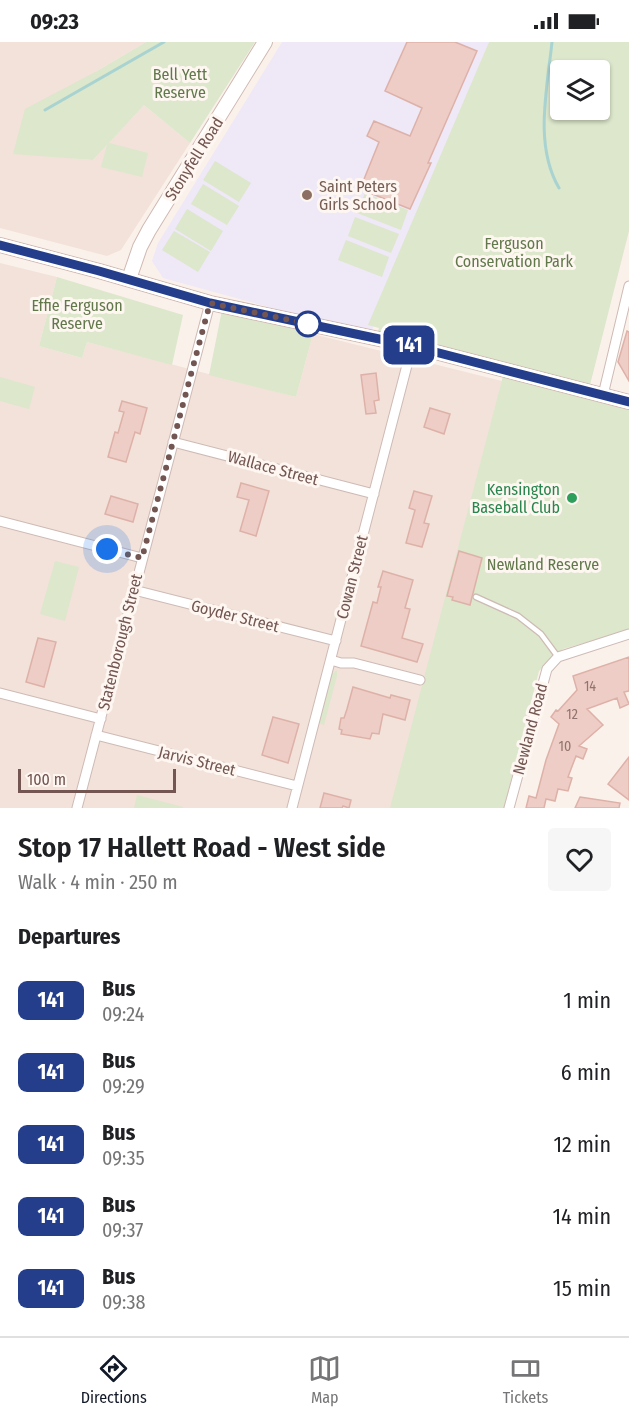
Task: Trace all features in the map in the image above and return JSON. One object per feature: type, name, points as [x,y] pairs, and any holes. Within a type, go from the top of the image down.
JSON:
[{"type":"main road","name":"Stonyfell Road","points":[[129,279],[140,247],[149,230],[266,42]]},
{"type":"main road","points":[[0,245],[210,303],[412,346],[629,402]]},
{"type":"street","points":[[603,395],[629,286]]},
{"type":"street","name":"Statenborough Street","points":[[77,808],[210,303]]},
{"type":"street","name":"Cowan Street","points":[[292,808],[412,346]]},
{"type":"street","name":"Wallace Street","points":[[173,442],[374,494]]},
{"type":"street","points":[[0,521],[142,558]]},
{"type":"street","name":"Goyder Street","points":[[134,590],[336,641]]},
{"type":"street","points":[[558,657],[629,634]]},
{"type":"street","name":"Newland Road","points":[[509,808],[542,683],[547,669],[558,657]]},
{"type":"street","points":[[331,660],[354,663],[420,680]]},
{"type":"street","points":[[0,693],[101,719]]},
{"type":"street","name":"Jarvis Street","points":[[96,735],[297,786]]},
{"type":"lane","points":[[476,597],[518,616],[541,634],[558,657]]},
{"type":"shaded area","points":[[0,42],[146,42],[97,71],[13,153],[93,160],[144,105],[190,143],[121,250],[107,256],[0,228]]},
{"type":"shaded area","name":"Saint Peters Girls School","points":[[282,42],[489,42],[370,335],[163,278],[152,261],[158,243]]},
{"type":"shaded area","points":[[0,263],[57,277],[39,346],[82,358],[87,342],[296,397],[313,334],[502,381],[391,808],[0,808]]},
{"type":"green space","name":"Bell Yett Reserve","points":[[146,42],[255,42],[190,143],[144,105],[109,143],[148,153],[142,177],[101,167],[107,145],[93,160],[13,154],[25,109]]},
{"type":"green space","name":"Ferguson Conservation Park","points":[[489,42],[629,42],[629,231],[590,385],[377,334],[379,328],[368,325]]},
{"type":"green space","points":[[215,161],[251,183],[239,202],[203,180]]},
{"type":"green space","points":[[203,184],[239,206],[227,225],[191,204]]},
{"type":"green space","points":[[365,193],[408,210],[401,230],[357,213]]},
{"type":"green space","points":[[187,209],[223,231],[211,251],[175,229]]},
{"type":"green space","points":[[355,217],[399,234],[391,253],[348,236]]},
{"type":"green space","points":[[174,231],[210,252],[198,272],[162,250]]},
{"type":"green space","points":[[346,240],[389,257],[382,277],[338,260]]},
{"type":"green space","name":"Effie Ferguson Reserve","points":[[57,277],[183,315],[172,365],[87,342],[82,358],[39,346]]},
{"type":"green space","points":[[222,310],[313,334],[296,397],[209,375]]},
{"type":"green space","name":"Newland Reserve","points":[[503,376],[629,410],[629,630],[563,649],[539,671],[504,808],[390,808]]},
{"type":"green space","points":[[0,377],[35,387],[29,409],[0,401]]},
{"type":"green space","points":[[55,561],[79,567],[65,621],[40,614]]},
{"type":"green space","points":[[337,670],[324,725],[319,723],[332,674]]},
{"type":"green space","points":[[137,795],[183,807],[183,808],[134,808]]},
{"type":"building","points":[[407,42],[455,42],[477,51],[410,209],[360,189],[379,142],[367,136],[374,121],[410,136],[422,108],[385,91]]},
{"type":"building","points":[[627,331],[629,332],[629,381],[618,362]]},
{"type":"building","points":[[376,373],[379,400],[374,401],[376,413],[366,414],[361,375]]},
{"type":"building","points":[[122,401],[147,408],[140,434],[135,432],[126,462],[108,457],[124,412],[119,411]]},
{"type":"building","points":[[430,408],[450,414],[444,434],[424,427]]},
{"type":"building","points":[[241,483],[269,491],[256,536],[240,531],[249,500],[237,497]]},
{"type":"building","points":[[414,491],[432,496],[424,523],[429,524],[422,547],[406,543],[415,510],[409,508]]},
{"type":"building","points":[[111,496],[138,504],[133,522],[105,514]]},
{"type":"building","points":[[459,551],[482,558],[470,605],[452,600],[453,597],[447,596]]},
{"type":"building","points":[[383,571],[413,580],[405,608],[410,609],[402,638],[423,644],[417,662],[361,646],[373,602],[377,603],[381,587],[378,587]]},
{"type":"building","points":[[38,638],[56,642],[44,687],[26,682]]},
{"type":"building","points":[[629,657],[629,691],[624,692],[629,704],[620,708],[617,698],[587,709],[603,725],[579,746],[587,749],[583,759],[576,756],[568,777],[572,778],[568,791],[558,789],[555,801],[546,799],[544,808],[526,808],[529,796],[536,798],[559,724],[551,717],[577,690],[573,676]]},
{"type":"building","points":[[353,687],[390,698],[391,695],[410,700],[405,720],[383,714],[379,734],[372,733],[370,739],[341,734],[342,730],[339,729],[341,718],[344,718]]},
{"type":"building","points":[[273,717],[299,724],[288,763],[262,755]]},
{"type":"building","points":[[629,757],[629,800],[608,784]]},
{"type":"building","points":[[324,793],[351,800],[349,808],[343,806],[342,808],[320,808]]},
{"type":"building","points":[[580,797],[620,803],[619,808],[575,808]]},
{"type":"waterway","points":[[45,110],[164,42]]},
{"type":"waterway","points":[[552,42],[545,98],[544,136],[551,171],[559,188]]},
{"type":"bus line","name":"141","points":[[0,245],[210,303],[412,346],[629,402]]},
{"type":"place","name":"Saint Peters Girls School","points":[[307,195]]},
{"type":"place","name":"Kensington Baseball Club","points":[[572,498]]},
{"type":"route","points":[[107,549],[142,558],[210,303],[308,324]]}]
